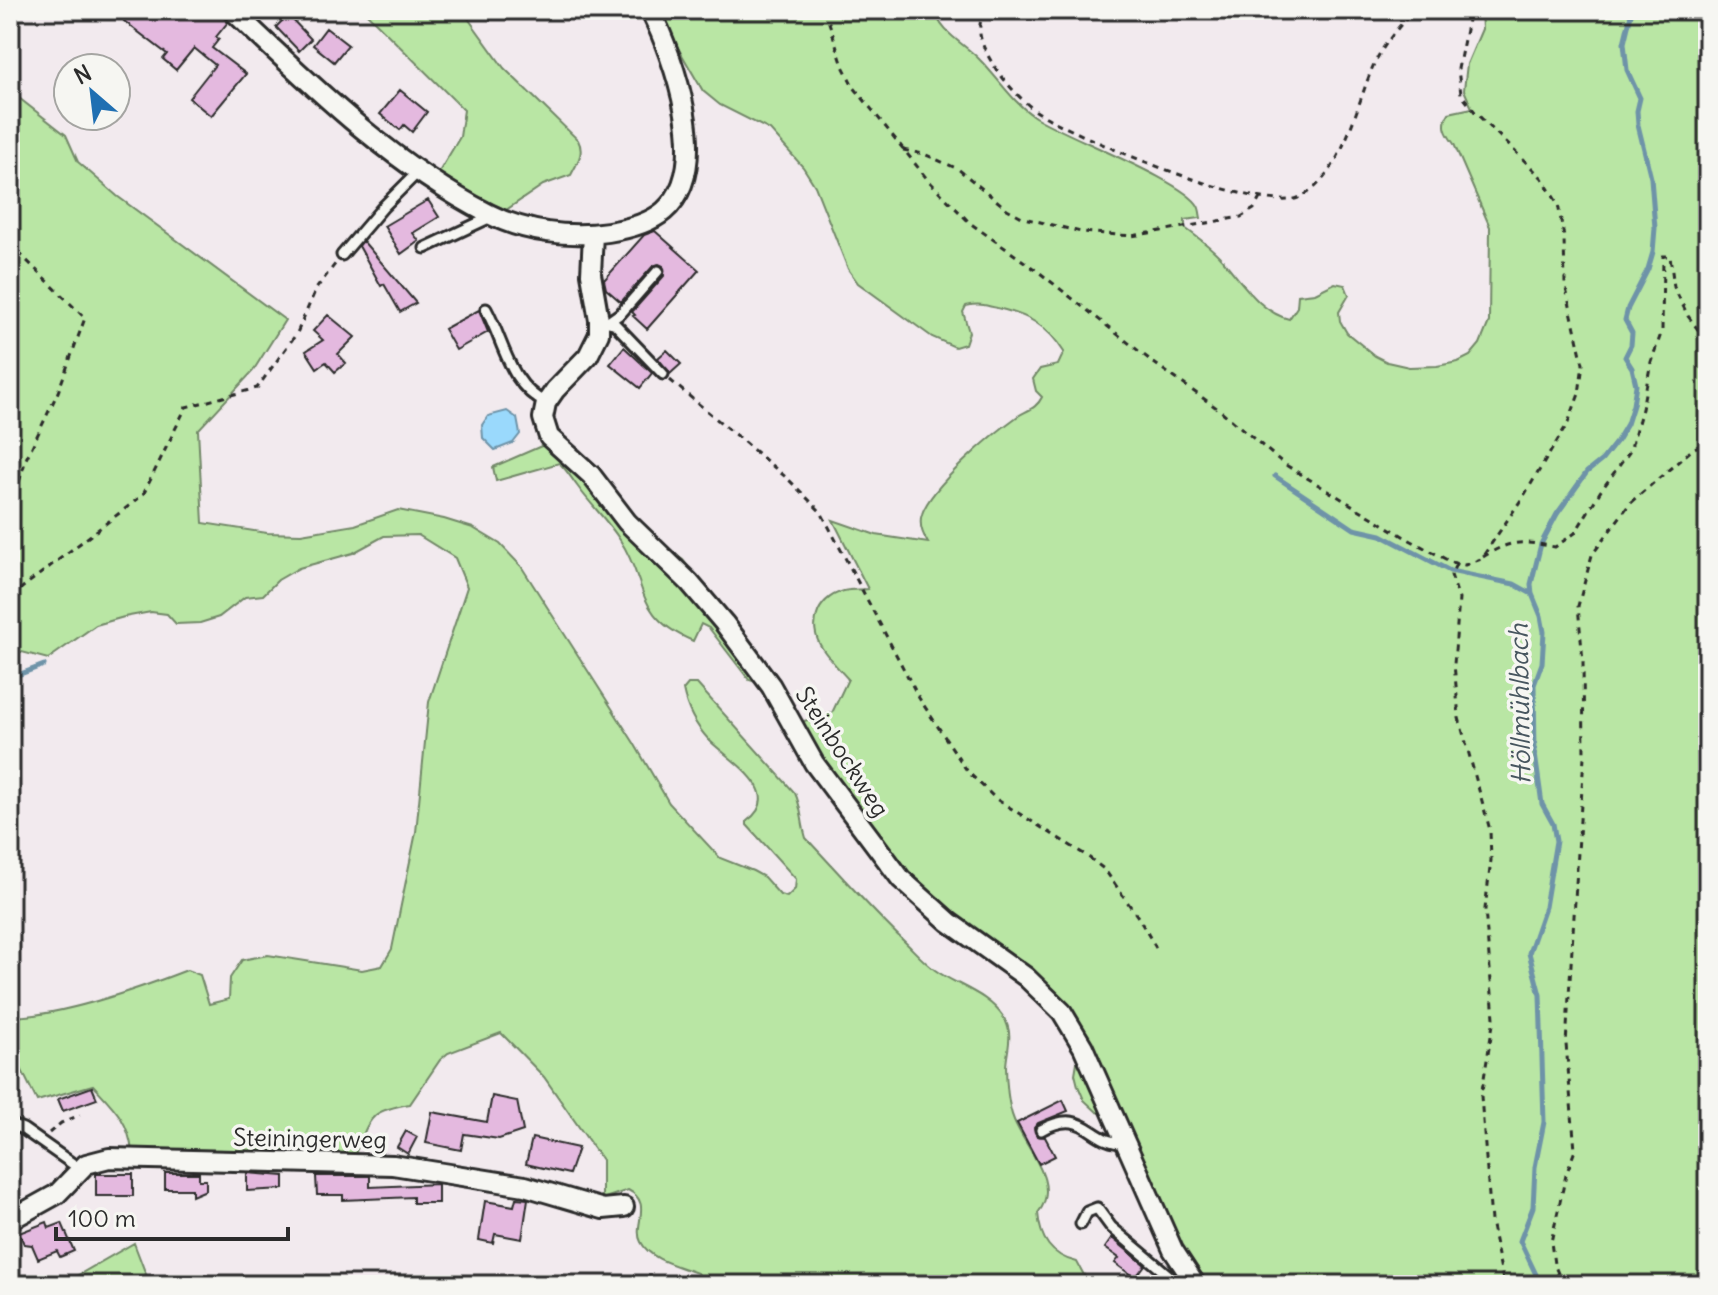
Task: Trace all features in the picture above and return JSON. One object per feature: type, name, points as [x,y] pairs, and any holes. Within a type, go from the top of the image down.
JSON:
[{"type":"street","points":[[232,10],[329,100],[419,171],[492,215],[536,229],[593,234],[622,229],[653,218],[672,203],[683,179],[687,131],[684,98],[673,62],[650,10]]},
{"type":"street","points":[[544,422],[546,403],[593,349],[605,320],[591,279],[593,234]]},
{"type":"street","name":"Steinbockweg","points":[[544,422],[551,441],[591,475],[627,522],[689,582],[745,649],[771,686],[814,763],[891,867],[949,922],[1026,977],[1062,1012],[1083,1047],[1173,1250],[1196,1285]]},
{"type":"street","name":"Steiningerweg","points":[[10,1220],[57,1194],[80,1169],[92,1161],[119,1158],[393,1165],[515,1183],[603,1209],[624,1207]]},
{"type":"lane","points":[[342,255],[376,214],[419,171]]},
{"type":"lane","points":[[425,248],[492,215]]},
{"type":"lane","points":[[658,271],[621,313],[605,320],[663,374]]},
{"type":"lane","points":[[486,309],[515,374],[533,395],[546,403]]},
{"type":"lane","points":[[539,445],[544,422]]},
{"type":"lane","points":[[1041,1130],[1058,1121],[1068,1120],[1116,1142],[1126,1143]]},
{"type":"lane","points":[[10,1124],[23,1129],[80,1169]]},
{"type":"lane","points":[[1081,1224],[1087,1212],[1097,1208],[1111,1227],[1180,1285]]},
{"type":"path","points":[[825,10],[847,75],[903,150],[970,223],[1221,411],[1284,464],[1455,566],[1470,565],[1500,546],[1519,541],[1555,547],[1575,533],[1630,451],[1651,362],[1662,331],[1663,256],[1670,256],[1674,287],[1688,316],[1708,343]]},
{"type":"path","points":[[983,10],[979,29],[984,49],[1011,86],[1035,110],[1063,126],[1169,172],[1260,198],[1291,200],[1310,191],[1323,179],[1340,151],[1379,55],[1414,10]]},
{"type":"path","points":[[1470,10],[1458,69],[1461,94],[1486,124],[1542,178],[1558,204],[1564,237],[1565,284],[1583,364],[1579,394],[1568,423],[1481,559]]},
{"type":"path","points":[[903,150],[940,159],[958,169],[1007,209],[1024,218],[1107,235],[1132,236],[1241,217],[1254,209],[1260,198]]},
{"type":"path","points":[[10,244],[85,318],[58,392],[26,459],[10,512]]},
{"type":"path","points":[[10,597],[143,495],[186,407],[257,388],[297,333],[319,284],[342,255]]},
{"type":"path","points":[[663,374],[788,479],[821,512],[919,698],[968,772],[996,799],[1105,870],[1159,953]]},
{"type":"path","points":[[1563,1285],[1554,1264],[1551,1242],[1575,1150],[1566,1044],[1584,756],[1583,661],[1578,606],[1592,555],[1624,510],[1664,472],[1708,441]]},
{"type":"path","points":[[1455,566],[1451,575],[1459,599],[1454,664],[1459,718],[1490,830],[1491,860],[1485,909],[1494,1018],[1481,1096],[1489,1206],[1504,1285]]},
{"type":"path","points":[[42,1142],[53,1129],[80,1115]]},
{"type":"green space","points":[[363,10],[462,10],[504,68],[578,140],[580,154],[571,175],[543,185],[506,210],[474,195],[439,172],[460,137],[464,110]]},
{"type":"green space","points":[[656,10],[935,10],[947,31],[1035,117],[1149,172],[1188,196],[1198,206],[1201,218],[1185,220],[1185,228],[1216,253],[1268,309],[1289,319],[1297,307],[1298,295],[1315,293],[1335,283],[1345,285],[1349,295],[1339,312],[1347,333],[1375,356],[1409,367],[1437,366],[1470,356],[1480,344],[1489,322],[1490,227],[1445,125],[1449,113],[1472,108],[1464,90],[1467,64],[1482,29],[1481,10],[1708,10],[1708,1285],[1205,1285],[1189,1263],[1120,1116],[1097,1112],[1084,1100],[1075,1074],[1077,1062],[1091,1048],[970,929],[893,862],[805,737],[804,721],[832,713],[848,679],[817,639],[818,612],[830,597],[851,590],[868,589],[833,520],[876,535],[928,543],[923,533],[922,514],[937,489],[979,448],[1038,404],[1042,397],[1036,391],[1033,379],[1040,369],[1058,365],[1064,352],[1036,322],[1008,311],[978,305],[966,306],[963,312],[969,332],[965,344],[955,347],[932,337],[858,283],[848,269],[815,186],[803,167],[770,130],[720,105],[703,91]]},
{"type":"green space","points":[[10,91],[52,124],[52,132],[66,135],[78,162],[117,196],[285,320],[253,371],[198,430],[203,523],[267,533],[301,534],[355,525],[398,510],[473,528],[500,544],[521,566],[669,803],[720,858],[764,877],[780,895],[787,897],[795,889],[796,879],[747,825],[758,810],[761,799],[758,788],[741,767],[709,740],[689,711],[683,690],[688,684],[697,684],[795,793],[806,838],[924,961],[990,1002],[1004,1018],[1009,1036],[1006,1066],[1010,1108],[1044,1178],[1044,1202],[1038,1213],[1041,1231],[1054,1251],[1077,1262],[1085,1277],[1084,1285],[700,1285],[697,1273],[651,1254],[641,1242],[641,1208],[636,1195],[628,1190],[602,1199],[602,1160],[544,1077],[501,1033],[448,1053],[410,1104],[386,1110],[372,1118],[354,1156],[132,1151],[123,1123],[93,1085],[37,1101],[14,1054],[10,1053],[10,1017],[75,1007],[187,970],[200,975],[209,1004],[229,999],[230,978],[242,960],[268,955],[362,970],[382,966],[392,949],[416,832],[429,702],[467,587],[455,558],[418,535],[384,536],[353,553],[299,568],[278,580],[263,595],[245,597],[219,617],[200,623],[176,624],[167,614],[151,612],[124,617],[96,625],[48,659],[14,650],[10,642]]},
{"type":"green space","points":[[546,444],[654,540],[683,560],[762,661],[762,679],[756,682],[749,680],[709,628],[701,624],[693,641],[660,621],[645,598],[620,540],[559,463],[496,481],[493,467]]},
{"type":"green space","points":[[134,1243],[150,1285],[61,1285]]},
{"type":"water","points":[[507,411],[517,418],[520,434],[513,443],[495,450],[483,438],[482,425],[488,416]]},
{"type":"building","points":[[132,10],[216,10],[228,22],[212,48],[246,74],[211,116],[189,98],[215,65],[194,48],[176,70],[163,59],[167,54],[124,21]]},
{"type":"building","points":[[288,15],[311,39],[299,51],[276,27]]},
{"type":"building","points":[[326,28],[348,45],[334,62],[313,45]]},
{"type":"building","points":[[400,90],[427,112],[412,132],[404,125],[400,130],[380,114]]},
{"type":"building","points":[[428,200],[439,217],[413,233],[419,241],[401,254],[384,226]]},
{"type":"building","points":[[655,231],[699,270],[647,329],[632,312],[664,276],[663,266],[653,266],[621,302],[606,289],[604,280],[644,235]]},
{"type":"building","points":[[363,241],[416,303],[400,312],[384,284],[381,286],[359,246]]},
{"type":"building","points":[[479,310],[488,332],[456,350],[444,329]]},
{"type":"building","points":[[328,315],[355,337],[338,354],[346,363],[335,372],[326,362],[317,368],[306,351],[323,340],[313,331]]},
{"type":"building","points":[[624,347],[652,373],[640,388],[610,364]]},
{"type":"building","points":[[667,350],[681,364],[670,374],[658,358]]},
{"type":"building","points":[[92,1087],[97,1099],[63,1111],[58,1099]]},
{"type":"building","points":[[492,1096],[517,1101],[523,1131],[499,1139],[464,1134],[461,1150],[426,1143],[432,1112],[487,1122]]},
{"type":"building","points":[[1063,1100],[1068,1111],[1038,1123],[1034,1128],[1037,1136],[1045,1137],[1055,1156],[1039,1164],[1017,1123]]},
{"type":"building","points":[[406,1131],[417,1137],[408,1154],[397,1147]]},
{"type":"building","points":[[532,1138],[578,1148],[569,1174],[526,1164]]},
{"type":"building","points":[[165,1173],[199,1173],[199,1180],[206,1180],[206,1190],[192,1196],[192,1189],[165,1189]]},
{"type":"building","points":[[247,1173],[284,1176],[284,1189],[247,1191]]},
{"type":"building","points":[[96,1174],[133,1174],[133,1196],[96,1196]]},
{"type":"building","points":[[316,1176],[370,1176],[370,1187],[438,1184],[438,1203],[413,1203],[413,1197],[343,1200],[343,1195],[317,1195]]},
{"type":"building","points":[[516,1198],[528,1199],[522,1239],[495,1234],[493,1243],[479,1240],[485,1201],[514,1206]]},
{"type":"building","points":[[47,1222],[49,1228],[62,1223],[74,1251],[60,1257],[57,1251],[38,1259],[32,1245],[24,1244],[19,1233]]},
{"type":"building","points":[[1112,1238],[1145,1265],[1135,1278],[1115,1263],[1119,1258],[1105,1248]]},
{"type":"waterway","name":"Höllmühlbach","points":[[1541,1285],[1520,1241],[1533,1207],[1535,1167],[1544,1122],[1540,995],[1529,953],[1545,907],[1556,841],[1553,824],[1542,804],[1535,754],[1534,685],[1542,663],[1544,632],[1531,584],[1541,544],[1557,514],[1587,472],[1602,460],[1617,441],[1633,405],[1636,385],[1632,368],[1625,357],[1632,333],[1625,320],[1648,269],[1655,228],[1651,178],[1638,125],[1640,98],[1627,70],[1624,43],[1632,10]]},
{"type":"waterway","points":[[1275,476],[1354,529],[1381,535],[1450,571],[1514,584],[1532,594]]},
{"type":"waterway","points":[[10,678],[44,665]]}]
